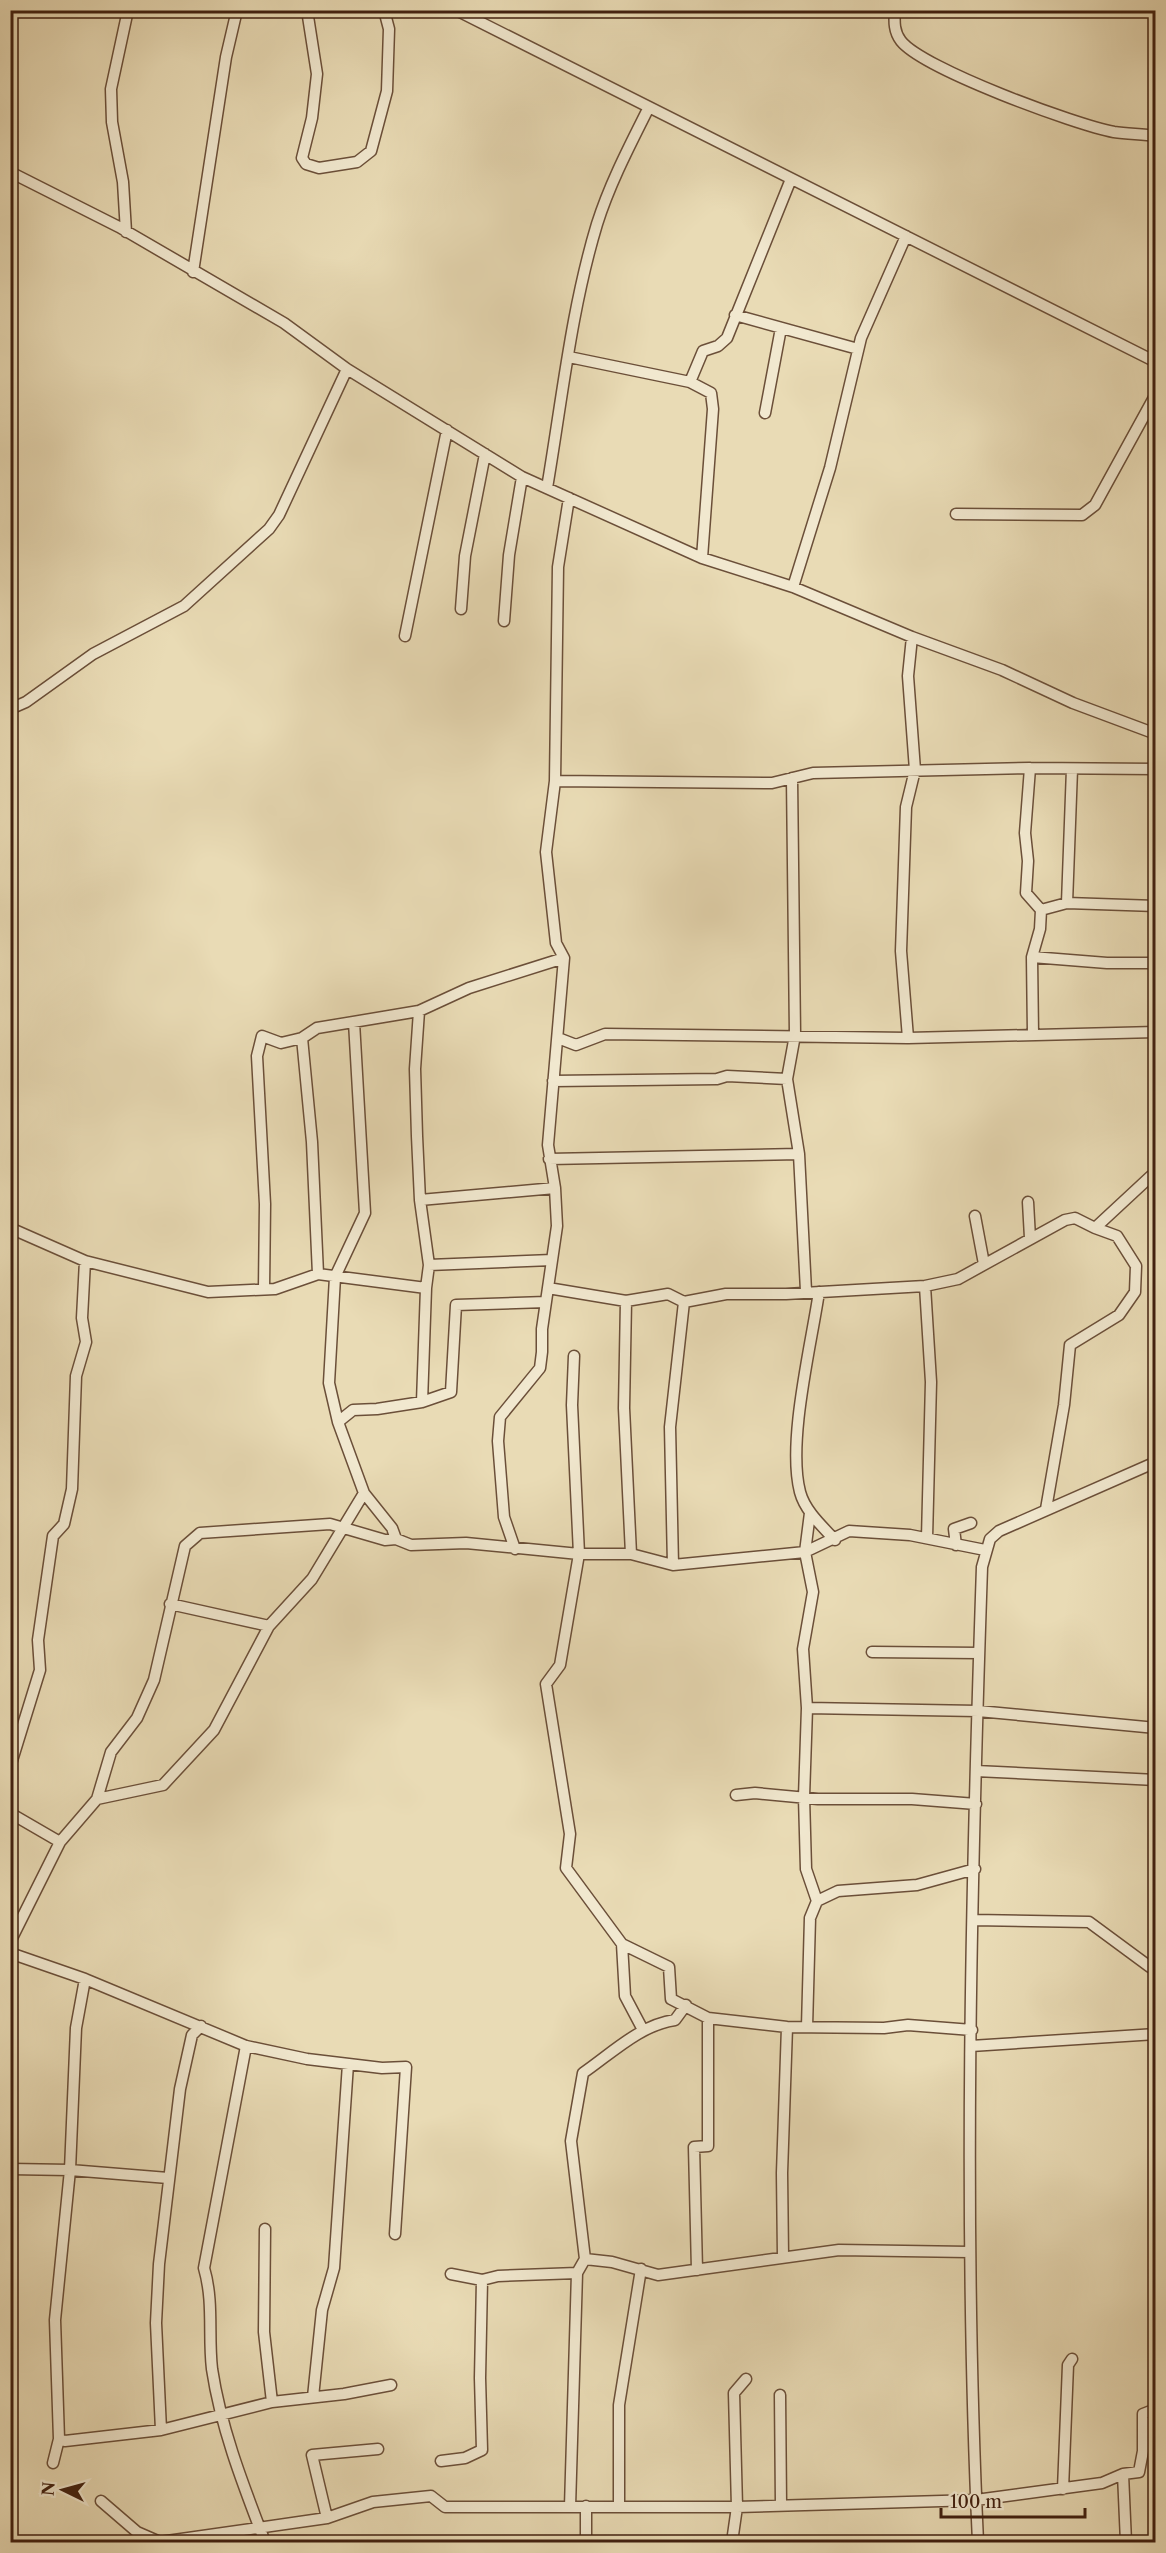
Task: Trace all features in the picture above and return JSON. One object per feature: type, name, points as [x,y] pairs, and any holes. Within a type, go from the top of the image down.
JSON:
[{"type":"street","points":[[126,232],[123,182],[112,122],[111,89],[128,10]]},
{"type":"street","points":[[193,272],[226,57],[237,10]]},
{"type":"street","points":[[307,10],[316,74],[312,118],[302,158],[306,164],[319,168],[357,162],[371,151],[387,91],[389,29],[384,10]]},
{"type":"street","points":[[456,10],[1155,362]]},
{"type":"street","points":[[895,10],[896,33],[902,43],[954,74],[1080,123],[1114,132],[1155,135]]},
{"type":"street","points":[[547,488],[576,304],[597,224],[610,187],[649,107]]},
{"type":"street","points":[[10,172],[126,232],[284,323],[347,369],[522,477],[702,558],[793,587],[912,637],[1002,670],[1072,703],[1155,734]]},
{"type":"street","points":[[690,382],[703,351],[724,343],[751,282],[791,179]]},
{"type":"street","points":[[793,587],[830,468],[858,349],[906,236]]},
{"type":"street","points":[[735,315],[858,349]]},
{"type":"street","points":[[765,413],[781,328]]},
{"type":"street","points":[[569,357],[690,382],[711,393],[713,409],[702,558]]},
{"type":"street","points":[[10,709],[26,702],[93,654],[184,606],[268,530],[279,515],[347,369]]},
{"type":"street","points":[[956,514],[1082,515],[1095,505],[1155,394]]},
{"type":"street","points":[[405,636],[447,430]]},
{"type":"street","points":[[461,609],[465,556],[485,454]]},
{"type":"street","points":[[504,621],[510,545],[522,477]]},
{"type":"street","points":[[515,1549],[504,1517],[498,1441],[500,1417],[540,1368],[546,1302],[557,1226],[555,1188],[549,1159],[553,1081],[564,958],[556,943],[546,852],[555,781],[558,567],[569,498]]},
{"type":"street","points":[[908,1038],[901,951],[906,807],[915,770],[908,676],[912,637]]},
{"type":"street","points":[[555,781],[772,783],[813,773],[1030,768],[1155,769]]},
{"type":"street","points":[[1030,768],[1026,833],[1028,861],[1026,893],[1041,910],[1040,929],[1032,957],[1033,1034]]},
{"type":"street","points":[[1066,903],[1072,769]]},
{"type":"street","points":[[792,778],[795,1035],[787,1079],[799,1154],[806,1292]]},
{"type":"street","points":[[1041,910],[1066,903],[1155,906]]},
{"type":"street","points":[[1032,957],[1107,963],[1155,963]]},
{"type":"street","points":[[264,1289],[265,1204],[256,1056],[262,1036],[282,1043],[302,1038],[317,1028],[419,1011],[470,988],[564,958]]},
{"type":"street","points":[[419,1011],[415,1069],[420,1200],[429,1265],[426,1288],[422,1402]]},
{"type":"street","points":[[354,1022],[365,1214],[335,1277],[329,1383],[338,1422],[364,1493],[392,1528],[396,1539]]},
{"type":"street","points":[[558,1038],[576,1045],[605,1034],[908,1038],[1155,1032]]},
{"type":"street","points":[[302,1038],[312,1142],[318,1274]]},
{"type":"street","points":[[553,1081],[717,1079],[727,1076],[787,1079]]},
{"type":"street","points":[[549,1159],[799,1154]]},
{"type":"street","points":[[1095,1228],[1151,1176],[1155,1176]]},
{"type":"street","points":[[420,1200],[555,1188]]},
{"type":"street","points":[[1028,1202],[1030,1238]]},
{"type":"street","points":[[975,1216],[984,1264]]},
{"type":"street","points":[[548,1288],[626,1301],[668,1294],[684,1302],[726,1294],[925,1286],[958,1279],[1065,1220],[1075,1218],[1118,1236],[1136,1266],[1135,1292],[1119,1315],[1070,1345],[1064,1405],[1046,1509]]},
{"type":"street","points":[[10,1228],[86,1261],[208,1292],[275,1289],[318,1274],[426,1288]]},
{"type":"street","points":[[429,1265],[552,1260]]},
{"type":"street","points":[[10,1767],[40,1670],[38,1640],[53,1536],[64,1524],[72,1489],[76,1376],[86,1342],[82,1318],[86,1261]]},
{"type":"street","points":[[925,1286],[931,1382],[927,1538]]},
{"type":"street","points":[[819,1292],[798,1430],[796,1468],[801,1494],[810,1513],[835,1540]]},
{"type":"street","points":[[626,1301],[624,1408],[631,1554]]},
{"type":"street","points":[[338,1422],[353,1410],[422,1402],[452,1392],[456,1305],[546,1302]]},
{"type":"street","points":[[673,1565],[670,1427],[684,1302]]},
{"type":"street","points":[[574,1356],[572,1405],[579,1554],[560,1665],[546,1684],[570,1834],[566,1868],[622,1944],[669,1967],[671,1999],[708,2018],[787,2027],[884,2028],[908,2025],[972,2030]]},
{"type":"street","points":[[978,2542],[969,2252],[976,1771],[979,1653],[985,1550],[990,1539],[999,1531],[1155,1462]]},
{"type":"street","points":[[97,1799],[163,1785],[214,1730],[268,1626],[312,1579],[364,1493]]},
{"type":"street","points":[[807,2027],[810,1918],[817,1901],[806,1869],[804,1797],[807,1708],[803,1649],[813,1592],[805,1552],[810,1513]]},
{"type":"street","points":[[956,1545],[954,1529],[970,1523]]},
{"type":"street","points":[[10,1941],[60,1842],[97,1799],[111,1752],[137,1718],[154,1680],[185,1546],[200,1533],[330,1524],[341,1529],[385,1540],[396,1539],[411,1545],[466,1543],[579,1554],[631,1554],[673,1565],[720,1563],[805,1552],[835,1540],[849,1531],[927,1538],[985,1550]]},
{"type":"street","points":[[170,1604],[268,1626]]},
{"type":"street","points":[[872,1652],[979,1653]]},
{"type":"street","points":[[807,1708],[978,1711],[1155,1728]]},
{"type":"street","points":[[976,1771],[1155,1780]]},
{"type":"street","points":[[736,1795],[755,1793],[804,1797],[912,1799],[976,1804]]},
{"type":"street","points":[[10,1813],[60,1842]]},
{"type":"street","points":[[817,1901],[838,1891],[917,1885],[975,1869]]},
{"type":"street","points":[[973,1920],[1089,1922],[1150,1967],[1155,1957]]},
{"type":"street","points":[[622,1944],[625,1996],[643,2030]]},
{"type":"street","points":[[10,1953],[85,1979],[246,2046],[348,2064],[406,2067],[395,2234]]},
{"type":"street","points":[[53,2463],[59,2439],[55,2320],[70,2170],[76,2028],[85,1979]]},
{"type":"street","points":[[570,2507],[577,2273],[585,2259],[570,2141],[583,2073],[643,2030],[660,2022],[675,2020],[686,2005]]},
{"type":"street","points":[[697,2270],[694,2147],[708,2146],[708,2018]]},
{"type":"street","points":[[161,2430],[156,2323],[159,2264],[180,2089],[192,2035],[201,2026]]},
{"type":"street","points":[[783,2257],[782,2173],[787,2027]]},
{"type":"street","points":[[971,2046],[1155,2034]]},
{"type":"street","points":[[246,2046],[204,2268],[210,2291],[212,2367],[220,2415],[265,2542]]},
{"type":"street","points":[[313,2397],[322,2310],[334,2268],[348,2064]]},
{"type":"street","points":[[10,2169],[70,2170],[168,2178]]},
{"type":"street","points":[[266,2229],[264,2332],[272,2402]]},
{"type":"street","points":[[585,2259],[612,2262],[658,2275],[839,2250],[969,2252]]},
{"type":"street","points":[[619,2505],[619,2405],[641,2269]]},
{"type":"street","points":[[451,2274],[482,2280],[498,2276],[577,2273]]},
{"type":"street","points":[[441,2461],[465,2458],[482,2450],[480,2378],[482,2280]]},
{"type":"street","points":[[1063,2489],[1065,2407],[1068,2365],[1072,2359]]},
{"type":"street","points":[[732,2542],[737,2507],[734,2393],[746,2379]]},
{"type":"street","points":[[59,2439],[65,2441],[161,2430],[272,2402],[391,2385]]},
{"type":"street","points":[[780,2395],[781,2505]]},
{"type":"street","points":[[102,2501],[137,2532],[160,2542],[327,2518],[373,2502],[431,2496],[445,2507],[477,2506],[501,2509],[619,2505],[737,2507],[976,2500],[1102,2483],[1123,2474],[1138,2472],[1143,2451],[1143,2414],[1155,2409]]},
{"type":"street","points":[[327,2518],[312,2455],[378,2449]]},
{"type":"street","points":[[1123,2474],[1126,2542]]},
{"type":"street","points":[[586,2506],[586,2542]]}]
